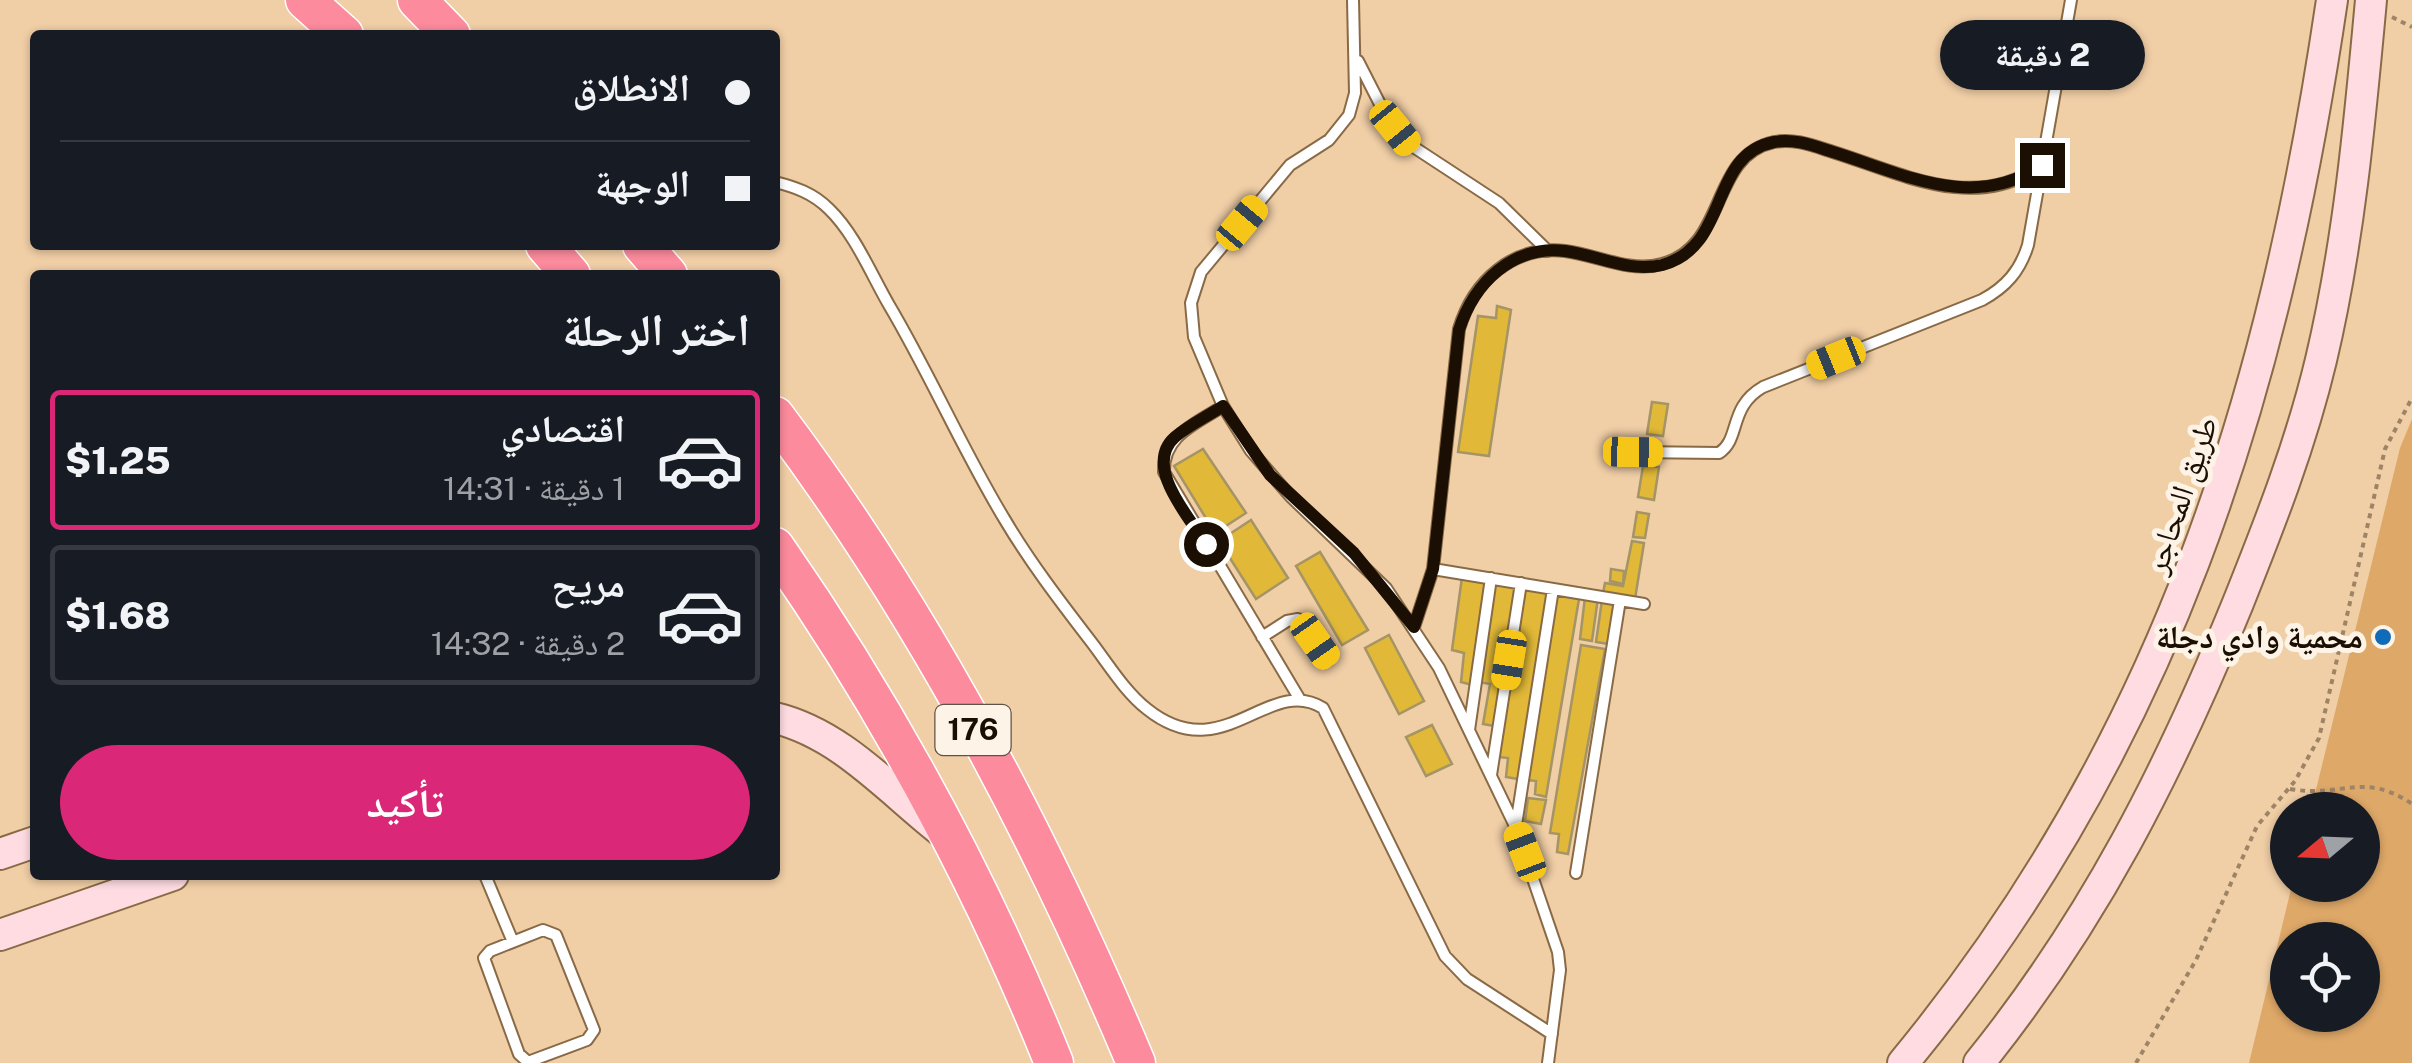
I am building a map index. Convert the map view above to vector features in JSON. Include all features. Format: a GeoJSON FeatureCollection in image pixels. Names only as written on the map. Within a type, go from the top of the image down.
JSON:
{"type":"FeatureCollection","features":[{"type":"Feature","properties":{"kind":"highway"},"geometry":{"type":"LineString","coordinates":[[304,0],[338,30]]}},
{"type":"Feature","properties":{"kind":"highway"},"geometry":{"type":"LineString","coordinates":[[418,0],[447,30]]}},
{"type":"Feature","properties":{"kind":"highway"},"geometry":{"type":"LineString","coordinates":[[548,250],[566,270]]}},
{"type":"Feature","properties":{"kind":"highway","name":"176"},"geometry":{"type":"LineString","coordinates":[[780,423],[906,612],[1006,788],[1100,979],[1136,1063]]}},
{"type":"Feature","properties":{"kind":"highway","name":"176"},"geometry":{"type":"LineString","coordinates":[[780,554],[826,621],[954,842],[1054,1063]]}},
{"type":"Feature","properties":{"kind":"street","name":"طريق المحاجر"},"geometry":{"type":"LineString","coordinates":[[1903,1063],[1965,983],[2046,863],[2117,737],[2179,606],[2252,400],[2302,182],[2332,0]]}},
{"type":"Feature","properties":{"kind":"street"},"geometry":{"type":"LineString","coordinates":[[1979,1063],[2087,914],[2155,795],[2185,733],[2290,474],[2321,359],[2344,242],[2370,0]]}},
{"type":"Feature","properties":{"kind":"street"},"geometry":{"type":"LineString","coordinates":[[780,719],[809,728],[832,742],[954,842]]}},
{"type":"Feature","properties":{"kind":"street"},"geometry":{"type":"LineString","coordinates":[[0,854],[30,844]]}},
{"type":"Feature","properties":{"kind":"street"},"geometry":{"type":"LineString","coordinates":[[0,935],[159,880]]}},
{"type":"Feature","properties":{"kind":"lane"},"geometry":{"type":"LineString","coordinates":[[1353,0],[1355,93],[1344,124],[1329,140],[1290,165],[1201,272],[1194,287],[1194,337],[1223,406],[1270,475],[1354,553],[1414,627],[1469,730],[1515,826],[1558,952],[1548,1063]]}},
{"type":"Feature","properties":{"kind":"lane"},"geometry":{"type":"LineString","coordinates":[[1633,452],[1724,450],[1740,408],[1754,392],[1993,294],[2012,278],[2024,257],[2071,0]]}},
{"type":"Feature","properties":{"kind":"lane"},"geometry":{"type":"LineString","coordinates":[[1354,52],[1372,92],[1409,144],[1498,204],[1548,251]]}},
{"type":"Feature","properties":{"kind":"lane"},"geometry":{"type":"LineString","coordinates":[[1414,627],[1433,569],[1464,312],[1497,270],[1548,251],[1629,266],[1675,260],[1710,228],[1734,169],[1757,148],[1772,142],[1804,143],[1964,190],[2006,185],[2042,165]]}},
{"type":"Feature","properties":{"kind":"lane"},"geometry":{"type":"LineString","coordinates":[[780,184],[813,196],[839,220],[926,367],[1012,533],[1052,592],[1144,707],[1174,725],[1209,730],[1226,728],[1286,700],[1300,698],[1332,718],[1445,956],[1479,988],[1552,1034]]}},
{"type":"Feature","properties":{"kind":"lane"},"geometry":{"type":"LineString","coordinates":[[1223,406],[1174,438],[1167,448],[1164,472],[1300,698]]}},
{"type":"Feature","properties":{"kind":"lane"},"geometry":{"type":"LineString","coordinates":[[1433,569],[1644,604]]}},
{"type":"Feature","properties":{"kind":"lane"},"geometry":{"type":"LineString","coordinates":[[1469,730],[1491,578]]}},
{"type":"Feature","properties":{"kind":"lane"},"geometry":{"type":"LineString","coordinates":[[1491,776],[1521,583]]}},
{"type":"Feature","properties":{"kind":"lane"},"geometry":{"type":"LineString","coordinates":[[1515,826],[1553,588]]}},
{"type":"Feature","properties":{"kind":"lane"},"geometry":{"type":"LineString","coordinates":[[1576,873],[1620,600]]}},
{"type":"Feature","properties":{"kind":"lane"},"geometry":{"type":"LineString","coordinates":[[1262,637],[1298,619],[1328,660]]}},
{"type":"Feature","properties":{"kind":"lane"},"geometry":{"type":"LineString","coordinates":[[488,880],[513,942]]}},
{"type":"Feature","properties":{"kind":"lane"},"geometry":{"type":"LineString","coordinates":[[543,930],[554,932],[593,1026],[590,1038],[532,1061],[521,1058],[483,963],[490,951],[513,942],[543,930]]}},
{"type":"Feature","properties":{"kind":"path"},"geometry":{"type":"LineString","coordinates":[[2136,1063],[2196,960],[2257,826],[2290,788],[2318,738],[2385,449],[2412,398]]}},
{"type":"Feature","properties":{"kind":"path"},"geometry":{"type":"LineString","coordinates":[[2290,788],[2321,792],[2373,784],[2412,804]]}},
{"type":"Feature","properties":{"kind":"shaded area","name":"محمية وادي دجلة"},"geometry":{"type":"Polygon","coordinates":[[[2412,419],[2412,1063],[2249,1063],[2270,976],[2270,1032],[2380,1032],[2380,922],[2283,922],[2288,902],[2380,902],[2380,792],[2315,792],[2400,448],[2412,419]]]}},
{"type":"Feature","properties":{"kind":"building"},"geometry":{"type":"Polygon","coordinates":[[[1497,306],[1511,310],[1489,456],[1458,452],[1478,316],[1496,318],[1497,306]]]}},
{"type":"Feature","properties":{"kind":"building"},"geometry":{"type":"Polygon","coordinates":[[[1652,402],[1668,404],[1663,436],[1647,434],[1652,402]]]}},
{"type":"Feature","properties":{"kind":"building"},"geometry":{"type":"Polygon","coordinates":[[[1203,449],[1246,513],[1215,533],[1174,466],[1203,449]]]}},
{"type":"Feature","properties":{"kind":"building"},"geometry":{"type":"Polygon","coordinates":[[[1643,466],[1659,467],[1654,500],[1638,497],[1643,466]]]}},
{"type":"Feature","properties":{"kind":"building"},"geometry":{"type":"Polygon","coordinates":[[[1637,512],[1649,514],[1645,538],[1633,537],[1637,512]]]}},
{"type":"Feature","properties":{"kind":"building"},"geometry":{"type":"Polygon","coordinates":[[[1251,520],[1288,578],[1256,599],[1219,541],[1251,520]]]}},
{"type":"Feature","properties":{"kind":"building"},"geometry":{"type":"Polygon","coordinates":[[[1632,541],[1644,543],[1635,599],[1603,593],[1605,583],[1623,586],[1632,541]]]}},
{"type":"Feature","properties":{"kind":"building"},"geometry":{"type":"Polygon","coordinates":[[[1320,552],[1368,630],[1342,645],[1296,566],[1320,552]]]}},
{"type":"Feature","properties":{"kind":"building"},"geometry":{"type":"Polygon","coordinates":[[[1611,569],[1624,571],[1623,584],[1610,581],[1611,569]]]}},
{"type":"Feature","properties":{"kind":"building"},"geometry":{"type":"Polygon","coordinates":[[[1462,577],[1485,581],[1472,685],[1461,682],[1464,653],[1452,650],[1462,577]]]}},
{"type":"Feature","properties":{"kind":"building"},"geometry":{"type":"Polygon","coordinates":[[[1494,583],[1517,586],[1494,726],[1483,724],[1490,684],[1479,682],[1494,583]]]}},
{"type":"Feature","properties":{"kind":"building"},"geometry":{"type":"Polygon","coordinates":[[[1525,589],[1548,592],[1518,779],[1506,777],[1508,758],[1498,757],[1525,589]]]}},
{"type":"Feature","properties":{"kind":"building"},"geometry":{"type":"Polygon","coordinates":[[[1556,595],[1579,599],[1546,797],[1535,794],[1536,781],[1527,780],[1556,595]]]}},
{"type":"Feature","properties":{"kind":"building"},"geometry":{"type":"Polygon","coordinates":[[[1585,597],[1598,598],[1592,641],[1580,639],[1585,597]]]}},
{"type":"Feature","properties":{"kind":"building"},"geometry":{"type":"Polygon","coordinates":[[[1602,600],[1615,602],[1609,644],[1596,642],[1602,600]]]}},
{"type":"Feature","properties":{"kind":"building"},"geometry":{"type":"Polygon","coordinates":[[[1389,635],[1424,701],[1399,714],[1365,648],[1389,635]]]}},
{"type":"Feature","properties":{"kind":"building"},"geometry":{"type":"Polygon","coordinates":[[[1581,645],[1605,649],[1568,854],[1557,852],[1559,834],[1550,833],[1581,645]]]}},
{"type":"Feature","properties":{"kind":"building"},"geometry":{"type":"Polygon","coordinates":[[[1432,725],[1452,764],[1426,776],[1406,737],[1432,725]]]}},
{"type":"Feature","properties":{"kind":"building"},"geometry":{"type":"Polygon","coordinates":[[[1528,798],[1546,800],[1541,824],[1525,821],[1528,798]]]}},
{"type":"Feature","properties":{"kind":"place","name":"محمية وادي دجلة"},"geometry":{"type":"Point","coordinates":[2383,637]}},
{"type":"Feature","properties":{"kind":"route"},"geometry":{"type":"LineString","coordinates":[[1206,544],[1168,483],[1164,460],[1174,438],[1223,406],[1270,475],[1354,553],[1414,627],[1433,569],[1459,330],[1472,296],[1497,270],[1513,260],[1548,251],[1566,251],[1629,266],[1645,267],[1675,260],[1710,228],[1734,169],[1744,157],[1772,142],[1804,143],[1951,189],[1979,190],[2006,185],[2042,165]]}}]}
